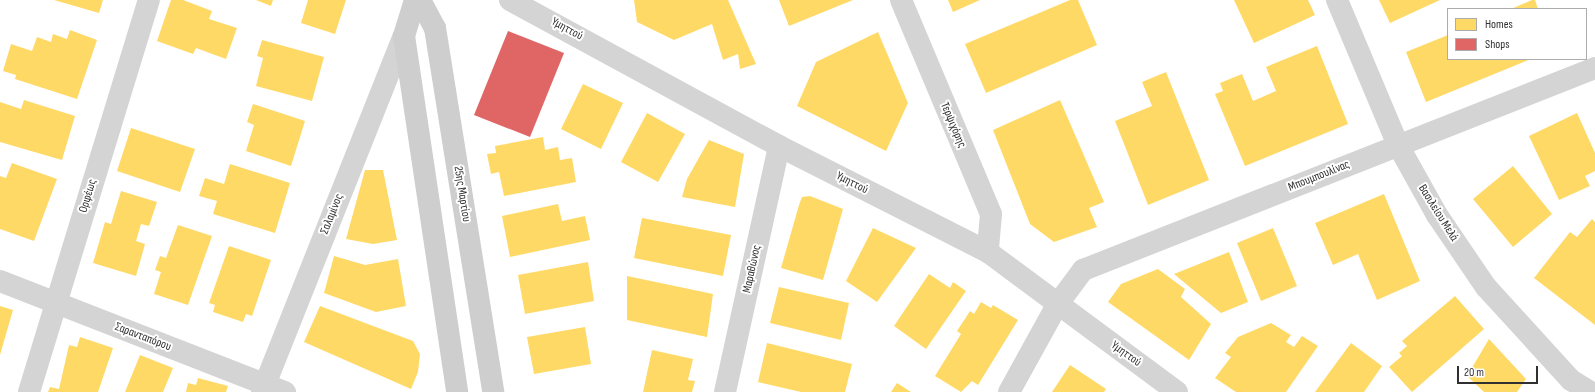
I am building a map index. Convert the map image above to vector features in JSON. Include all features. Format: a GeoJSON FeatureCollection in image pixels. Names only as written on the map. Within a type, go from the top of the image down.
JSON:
{"type":"FeatureCollection","features":[{"type":"Feature","properties":{"kind":"street","name":"Ορφέως"},"geometry":{"type":"LineString","coordinates":[[29,392],[54,302],[149,0]]}},
{"type":"Feature","properties":{"kind":"street"},"geometry":{"type":"LineString","coordinates":[[414,0],[404,36],[457,392]]}},
{"type":"Feature","properties":{"kind":"street","name":"25ης Μαρτίου"},"geometry":{"type":"LineString","coordinates":[[420,0],[435,28],[493,392]]}},
{"type":"Feature","properties":{"kind":"street","name":"Τερψιχόρης"},"geometry":{"type":"LineString","coordinates":[[901,0],[991,214],[988,252]]}},
{"type":"Feature","properties":{"kind":"street","name":"Βασιλείου Μελά"},"geometry":{"type":"LineString","coordinates":[[1337,0],[1398,145],[1437,215],[1486,287],[1567,386],[1590,392]]}},
{"type":"Feature","properties":{"kind":"street","name":"Υμηττού"},"geometry":{"type":"LineString","coordinates":[[528,3],[779,146],[988,252],[1057,305],[1177,392]]}},
{"type":"Feature","properties":{"kind":"street","name":"Σαλαμίνος"},"geometry":{"type":"LineString","coordinates":[[263,388],[404,36]]}},
{"type":"Feature","properties":{"kind":"street","name":"Μπουμπουλίνας"},"geometry":{"type":"LineString","coordinates":[[1009,392],[1057,305],[1083,270],[1595,68]]}},
{"type":"Feature","properties":{"kind":"street","name":"Μαραθώνος"},"geometry":{"type":"LineString","coordinates":[[725,392],[779,146]]}},
{"type":"Feature","properties":{"kind":"street","name":"Σαρανταπόρου"},"geometry":{"type":"LineString","coordinates":[[0,281],[263,388],[285,392]]}},
{"type":"Feature","properties":{"kind":"building: Homes"},"geometry":{"type":"Polygon","coordinates":[[[54,0],[103,0],[99,13],[54,0]]]}},
{"type":"Feature","properties":{"kind":"building: Homes"},"geometry":{"type":"Polygon","coordinates":[[[171,0],[183,0],[212,11],[209,19],[237,28],[226,59],[196,48],[193,54],[157,41],[171,0]]]}},
{"type":"Feature","properties":{"kind":"building: Homes"},"geometry":{"type":"Polygon","coordinates":[[[256,0],[273,0],[271,6],[256,0]]]}},
{"type":"Feature","properties":{"kind":"building: Homes"},"geometry":{"type":"Polygon","coordinates":[[[308,0],[346,0],[335,34],[301,23],[308,0]]]}},
{"type":"Feature","properties":{"kind":"building: Homes"},"geometry":{"type":"Polygon","coordinates":[[[634,0],[728,0],[756,64],[740,69],[738,54],[723,60],[712,24],[674,40],[637,22],[634,0]]]}},
{"type":"Feature","properties":{"kind":"building: Homes"},"geometry":{"type":"Polygon","coordinates":[[[779,0],[853,0],[789,26],[779,0]]]}},
{"type":"Feature","properties":{"kind":"building: Homes"},"geometry":{"type":"Polygon","coordinates":[[[948,0],[980,0],[953,12],[948,0]]]}},
{"type":"Feature","properties":{"kind":"building: Homes"},"geometry":{"type":"Polygon","coordinates":[[[1070,0],[1078,0],[1097,45],[986,93],[965,44],[1070,0]]]}},
{"type":"Feature","properties":{"kind":"building: Homes"},"geometry":{"type":"Polygon","coordinates":[[[1234,0],[1308,0],[1315,15],[1254,43],[1234,0]]]}},
{"type":"Feature","properties":{"kind":"building: Homes"},"geometry":{"type":"Polygon","coordinates":[[[1379,0],[1440,0],[1390,23],[1379,0]]]}},
{"type":"Feature","properties":{"kind":"building: Homes"},"geometry":{"type":"Polygon","coordinates":[[[1535,0],[1538,8],[1513,8],[1535,0]]]}},
{"type":"Feature","properties":{"kind":"building: Homes"},"geometry":{"type":"Polygon","coordinates":[[[70,30],[97,40],[77,99],[15,79],[16,75],[3,71],[11,44],[32,51],[37,37],[51,42],[53,34],[67,39],[70,30]]]}},
{"type":"Feature","properties":{"kind":"building: Homes"},"geometry":{"type":"Polygon","coordinates":[[[878,32],[908,103],[886,151],[797,106],[816,62],[878,32]]]}},
{"type":"Feature","properties":{"kind":"building: Homes"},"geometry":{"type":"Polygon","coordinates":[[[1447,35],[1447,60],[1529,60],[1426,102],[1406,52],[1447,35]]]}},
{"type":"Feature","properties":{"kind":"building: Homes"},"geometry":{"type":"Polygon","coordinates":[[[262,40],[324,57],[312,101],[256,86],[263,58],[257,56],[262,40]]]}},
{"type":"Feature","properties":{"kind":"building: Homes"},"geometry":{"type":"Polygon","coordinates":[[[1317,46],[1348,124],[1245,166],[1215,94],[1223,91],[1220,83],[1242,74],[1253,101],[1276,91],[1266,67],[1317,46]]]}},
{"type":"Feature","properties":{"kind":"building: Homes"},"geometry":{"type":"Polygon","coordinates":[[[1166,72],[1209,180],[1148,205],[1115,121],[1152,106],[1142,82],[1166,72]]]}},
{"type":"Feature","properties":{"kind":"building: Homes"},"geometry":{"type":"Polygon","coordinates":[[[583,84],[623,103],[601,149],[561,129],[583,84]]]}},
{"type":"Feature","properties":{"kind":"building: Homes"},"geometry":{"type":"Polygon","coordinates":[[[24,100],[75,116],[62,160],[0,142],[0,102],[21,109],[24,100]]]}},
{"type":"Feature","properties":{"kind":"building: Homes"},"geometry":{"type":"Polygon","coordinates":[[[1060,100],[1104,202],[1089,208],[1097,227],[1054,242],[1030,224],[993,130],[1060,100]]]}},
{"type":"Feature","properties":{"kind":"building: Homes"},"geometry":{"type":"Polygon","coordinates":[[[253,104],[305,121],[291,166],[246,151],[254,125],[247,122],[253,104]]]}},
{"type":"Feature","properties":{"kind":"building: Homes"},"geometry":{"type":"Polygon","coordinates":[[[647,113],[685,134],[658,182],[621,162],[647,113]]]}},
{"type":"Feature","properties":{"kind":"building: Homes"},"geometry":{"type":"Polygon","coordinates":[[[1577,113],[1595,153],[1595,171],[1585,176],[1590,186],[1559,200],[1529,136],[1577,113]]]}},
{"type":"Feature","properties":{"kind":"building: Homes"},"geometry":{"type":"Polygon","coordinates":[[[131,128],[195,149],[180,192],[117,171],[131,128]]]}},
{"type":"Feature","properties":{"kind":"building: Homes"},"geometry":{"type":"Polygon","coordinates":[[[543,137],[545,150],[558,147],[560,160],[572,158],[576,182],[504,196],[499,172],[491,174],[487,154],[496,153],[495,146],[543,137]]]}},
{"type":"Feature","properties":{"kind":"building: Homes"},"geometry":{"type":"Polygon","coordinates":[[[709,140],[744,154],[735,207],[682,197],[687,179],[709,140]]]}},
{"type":"Feature","properties":{"kind":"building: Homes"},"geometry":{"type":"Polygon","coordinates":[[[12,163],[57,179],[34,241],[0,229],[0,176],[6,178],[12,163]]]}},
{"type":"Feature","properties":{"kind":"building: Homes"},"geometry":{"type":"Polygon","coordinates":[[[230,164],[290,183],[275,233],[213,214],[217,201],[199,196],[205,178],[224,184],[230,164]]]}},
{"type":"Feature","properties":{"kind":"building: Homes"},"geometry":{"type":"Polygon","coordinates":[[[1513,166],[1552,214],[1513,247],[1473,199],[1513,166]]]}},
{"type":"Feature","properties":{"kind":"building: Homes"},"geometry":{"type":"Polygon","coordinates":[[[365,170],[383,170],[397,240],[373,244],[346,239],[365,170]]]}},
{"type":"Feature","properties":{"kind":"building: Homes"},"geometry":{"type":"Polygon","coordinates":[[[121,191],[157,202],[149,226],[141,224],[136,241],[145,244],[136,276],[93,263],[105,222],[111,224],[121,191]]]}},
{"type":"Feature","properties":{"kind":"building: Homes"},"geometry":{"type":"Polygon","coordinates":[[[1384,194],[1420,281],[1377,300],[1358,254],[1333,265],[1315,223],[1384,194]]]}},
{"type":"Feature","properties":{"kind":"building: Homes"},"geometry":{"type":"Polygon","coordinates":[[[810,196],[843,209],[823,280],[781,268],[802,197],[810,196]]]}},
{"type":"Feature","properties":{"kind":"building: Homes"},"geometry":{"type":"Polygon","coordinates":[[[558,204],[562,221],[585,216],[590,240],[510,257],[502,216],[558,204]]]}},
{"type":"Feature","properties":{"kind":"building: Homes"},"geometry":{"type":"Polygon","coordinates":[[[642,218],[731,235],[723,276],[634,258],[642,218]]]}},
{"type":"Feature","properties":{"kind":"building: Homes"},"geometry":{"type":"Polygon","coordinates":[[[1592,219],[1595,222],[1595,325],[1534,278],[1570,232],[1577,237],[1592,219]]]}},
{"type":"Feature","properties":{"kind":"building: Homes"},"geometry":{"type":"Polygon","coordinates":[[[178,225],[212,236],[188,305],[154,294],[161,272],[155,270],[160,256],[166,258],[178,225]]]}},
{"type":"Feature","properties":{"kind":"building: Homes"},"geometry":{"type":"Polygon","coordinates":[[[873,228],[916,248],[877,302],[846,281],[873,228]]]}},
{"type":"Feature","properties":{"kind":"building: Homes"},"geometry":{"type":"Polygon","coordinates":[[[1273,228],[1297,286],[1261,301],[1237,243],[1273,228]]]}},
{"type":"Feature","properties":{"kind":"building: Homes"},"geometry":{"type":"Polygon","coordinates":[[[229,246],[271,260],[252,316],[246,314],[243,322],[213,312],[215,305],[209,303],[229,246]]]}},
{"type":"Feature","properties":{"kind":"building: Homes"},"geometry":{"type":"Polygon","coordinates":[[[1229,252],[1248,302],[1221,313],[1174,274],[1229,252]]]}},
{"type":"Feature","properties":{"kind":"building: Homes"},"geometry":{"type":"Polygon","coordinates":[[[334,256],[365,265],[398,259],[406,306],[376,312],[324,293],[334,256]]]}},
{"type":"Feature","properties":{"kind":"building: Homes"},"geometry":{"type":"Polygon","coordinates":[[[588,262],[594,301],[525,314],[518,275],[588,262]]]}},
{"type":"Feature","properties":{"kind":"building: Homes"},"geometry":{"type":"Polygon","coordinates":[[[1158,269],[1185,289],[1181,297],[1211,324],[1189,360],[1108,302],[1121,284],[1158,269]]]}},
{"type":"Feature","properties":{"kind":"building: Homes"},"geometry":{"type":"Polygon","coordinates":[[[929,274],[950,288],[953,282],[966,291],[926,349],[894,326],[929,274]]]}},
{"type":"Feature","properties":{"kind":"building: Homes"},"geometry":{"type":"Polygon","coordinates":[[[627,276],[713,294],[707,337],[627,320],[627,276]]]}},
{"type":"Feature","properties":{"kind":"building: Homes"},"geometry":{"type":"Polygon","coordinates":[[[779,287],[849,303],[841,340],[770,323],[779,287]]]}},
{"type":"Feature","properties":{"kind":"building: Homes"},"geometry":{"type":"Polygon","coordinates":[[[1455,296],[1484,329],[1412,392],[1389,367],[1402,356],[1399,353],[1407,346],[1402,341],[1455,296]]]}},
{"type":"Feature","properties":{"kind":"building: Homes"},"geometry":{"type":"Polygon","coordinates":[[[981,302],[991,308],[993,305],[1018,320],[978,385],[972,381],[961,392],[935,376],[961,334],[957,331],[970,311],[974,314],[981,302]]]}},
{"type":"Feature","properties":{"kind":"building: Homes"},"geometry":{"type":"Polygon","coordinates":[[[0,306],[13,310],[0,355],[0,306]]]}},
{"type":"Feature","properties":{"kind":"building: Homes"},"geometry":{"type":"Polygon","coordinates":[[[320,306],[413,341],[420,354],[418,372],[411,389],[304,342],[320,306]]]}},
{"type":"Feature","properties":{"kind":"building: Homes"},"geometry":{"type":"Polygon","coordinates":[[[1271,323],[1291,335],[1286,342],[1294,347],[1302,336],[1318,346],[1286,392],[1236,392],[1215,378],[1231,357],[1225,353],[1238,337],[1271,323]]]}},
{"type":"Feature","properties":{"kind":"building: Homes"},"geometry":{"type":"Polygon","coordinates":[[[585,327],[591,364],[534,374],[527,337],[585,327]]]}},
{"type":"Feature","properties":{"kind":"building: Homes"},"geometry":{"type":"Polygon","coordinates":[[[80,337],[113,348],[98,392],[48,392],[50,387],[59,389],[69,345],[77,347],[80,337]]]}},
{"type":"Feature","properties":{"kind":"building: Homes"},"geometry":{"type":"Polygon","coordinates":[[[1489,339],[1526,379],[1517,392],[1484,392],[1467,376],[1489,339]]]}},
{"type":"Feature","properties":{"kind":"building: Homes"},"geometry":{"type":"Polygon","coordinates":[[[767,343],[852,364],[845,392],[801,392],[758,382],[767,343]]]}},
{"type":"Feature","properties":{"kind":"building: Homes"},"geometry":{"type":"Polygon","coordinates":[[[1351,343],[1382,366],[1364,392],[1315,392],[1351,343]]]}},
{"type":"Feature","properties":{"kind":"building: Homes"},"geometry":{"type":"Polygon","coordinates":[[[652,350],[693,359],[688,380],[695,381],[692,392],[643,392],[652,350]]]}},
{"type":"Feature","properties":{"kind":"building: Homes"},"geometry":{"type":"Polygon","coordinates":[[[140,355],[173,368],[163,392],[125,392],[140,355]]]}},
{"type":"Feature","properties":{"kind":"building: Homes"},"geometry":{"type":"Polygon","coordinates":[[[1070,365],[1106,389],[1104,392],[1052,392],[1070,365]]]}},
{"type":"Feature","properties":{"kind":"building: Homes"},"geometry":{"type":"Polygon","coordinates":[[[198,378],[228,386],[226,392],[186,392],[188,383],[196,385],[198,378]]]}},
{"type":"Feature","properties":{"kind":"building: Homes"},"geometry":{"type":"Polygon","coordinates":[[[897,383],[911,392],[891,392],[897,383]]]}},
{"type":"Feature","properties":{"kind":"building: Shops"},"geometry":{"type":"Polygon","coordinates":[[[508,31],[564,53],[530,137],[474,115],[508,31]]]}}]}
